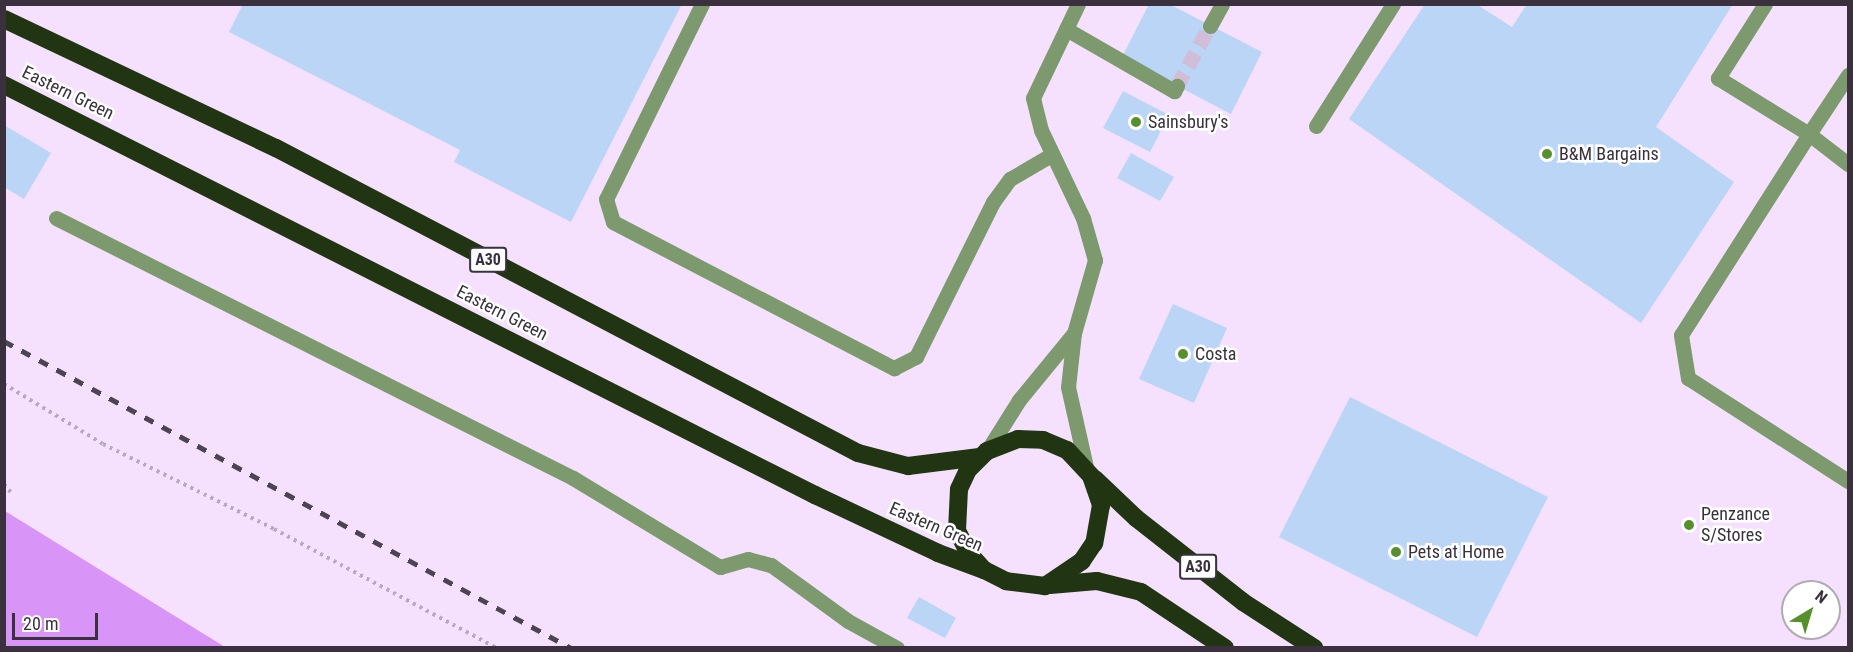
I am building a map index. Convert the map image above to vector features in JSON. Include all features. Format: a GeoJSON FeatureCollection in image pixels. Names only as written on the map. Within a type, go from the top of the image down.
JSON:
{"type":"FeatureCollection","features":[{"type":"Feature","properties":{"kind":"highway","name":"A30"},"geometry":{"type":"LineString","coordinates":[[4,19],[276,148],[858,453],[908,466],[983,454]]}},
{"type":"Feature","properties":{"kind":"highway","name":"Eastern Green"},"geometry":{"type":"LineString","coordinates":[[4,85],[814,495],[938,553],[984,570]]}},
{"type":"Feature","properties":{"kind":"highway"},"geometry":{"type":"LineString","coordinates":[[1045,586],[1082,561],[1094,543],[1101,505],[1088,471],[1067,450],[1043,440],[1018,439],[983,454],[959,489],[955,510],[957,530],[968,552],[984,570],[1006,581],[1045,586],[1097,581],[1141,592],[1225,648]]}},
{"type":"Feature","properties":{"kind":"highway","name":"A30"},"geometry":{"type":"LineString","coordinates":[[1088,471],[1136,518],[1234,595],[1314,648]]}},
{"type":"Feature","properties":{"kind":"lane"},"geometry":{"type":"LineString","coordinates":[[702,4],[606,199],[613,222],[894,368],[916,357],[993,202],[1010,179],[1051,155]]}},
{"type":"Feature","properties":{"kind":"lane"},"geometry":{"type":"LineString","coordinates":[[1078,4],[1033,98],[1051,155],[1083,218],[1095,260],[1074,333],[1068,387],[1088,471]]}},
{"type":"Feature","properties":{"kind":"lane"},"geometry":{"type":"LineString","coordinates":[[1210,26],[1221,4]]}},
{"type":"Feature","properties":{"kind":"lane"},"geometry":{"type":"LineString","coordinates":[[1316,126],[1393,4]]}},
{"type":"Feature","properties":{"kind":"lane"},"geometry":{"type":"LineString","coordinates":[[1765,4],[1718,78],[1809,134],[1848,164]]}},
{"type":"Feature","properties":{"kind":"lane"},"geometry":{"type":"LineString","coordinates":[[1066,29],[1174,91],[1177,86]]}},
{"type":"Feature","properties":{"kind":"lane"},"geometry":{"type":"LineString","coordinates":[[1848,75],[1681,335],[1688,378],[1848,481]]}},
{"type":"Feature","properties":{"kind":"lane"},"geometry":{"type":"LineString","coordinates":[[56,218],[573,478],[720,567],[748,559],[771,565],[848,621],[897,648]]}},
{"type":"Feature","properties":{"kind":"lane"},"geometry":{"type":"LineString","coordinates":[[983,454],[1018,400],[1074,333]]}},
{"type":"Feature","properties":{"kind":"path"},"geometry":{"type":"LineString","coordinates":[[4,384],[104,444],[497,648]]}},
{"type":"Feature","properties":{"kind":"path"},"geometry":{"type":"LineString","coordinates":[[4,484],[12,494]]}},
{"type":"Feature","properties":{"kind":"shaded area"},"geometry":{"type":"Polygon","coordinates":[[[5,511],[225,647],[5,647],[5,511]]]}},
{"type":"Feature","properties":{"kind":"building"},"geometry":{"type":"Polygon","coordinates":[[[243,4],[682,4],[571,222],[454,162],[460,150],[229,32],[243,4]]]}},
{"type":"Feature","properties":{"kind":"building","name":"Sainsbury's"},"geometry":{"type":"Polygon","coordinates":[[[1149,4],[1169,4],[1262,52],[1231,114],[1122,57],[1149,4]]]}},
{"type":"Feature","properties":{"kind":"building","name":"B&M Bargains"},"geometry":{"type":"Polygon","coordinates":[[[1425,4],[1476,4],[1512,27],[1527,4],[1733,4],[1656,127],[1734,182],[1641,323],[1349,119],[1425,4]]]}},
{"type":"Feature","properties":{"kind":"building","name":"Sainsbury's"},"geometry":{"type":"Polygon","coordinates":[[[1123,91],[1169,115],[1150,152],[1103,128],[1123,91]]]}},
{"type":"Feature","properties":{"kind":"building"},"geometry":{"type":"Polygon","coordinates":[[[4,125],[51,153],[24,199],[4,187],[4,125]]]}},
{"type":"Feature","properties":{"kind":"building"},"geometry":{"type":"Polygon","coordinates":[[[1131,153],[1174,177],[1160,201],[1117,178],[1131,153]]]}},
{"type":"Feature","properties":{"kind":"building","name":"Costa"},"geometry":{"type":"Polygon","coordinates":[[[1173,304],[1227,328],[1194,403],[1139,379],[1173,304]]]}},
{"type":"Feature","properties":{"kind":"building"},"geometry":{"type":"Polygon","coordinates":[[[1350,397],[1548,497],[1477,637],[1279,537],[1350,397]]]}},
{"type":"Feature","properties":{"kind":"building","name":"Penzance S/Stores"},"geometry":{"type":"Polygon","coordinates":[[[1688,517],[1697,522],[1689,534],[1681,528],[1688,517]]]}},
{"type":"Feature","properties":{"kind":"building"},"geometry":{"type":"Polygon","coordinates":[[[919,597],[956,618],[945,638],[907,618],[919,597]]]}},
{"type":"Feature","properties":{"kind":"tunnel"},"geometry":{"type":"LineString","coordinates":[[1177,86],[1210,26]]}},
{"type":"Feature","properties":{"kind":"railway"},"geometry":{"type":"LineString","coordinates":[[4,341],[571,648]]}},
{"type":"Feature","properties":{"kind":"place","name":"Sainsbury's"},"geometry":{"type":"Point","coordinates":[1136,122]}},
{"type":"Feature","properties":{"kind":"place","name":"B&M Bargains"},"geometry":{"type":"Point","coordinates":[1547,154]}},
{"type":"Feature","properties":{"kind":"place","name":"Costa"},"geometry":{"type":"Point","coordinates":[1183,354]}},
{"type":"Feature","properties":{"kind":"place","name":"Penzance S/Stores"},"geometry":{"type":"Point","coordinates":[1689,525]}},
{"type":"Feature","properties":{"kind":"place","name":"Pets at Home"},"geometry":{"type":"Point","coordinates":[1396,552]}}]}
